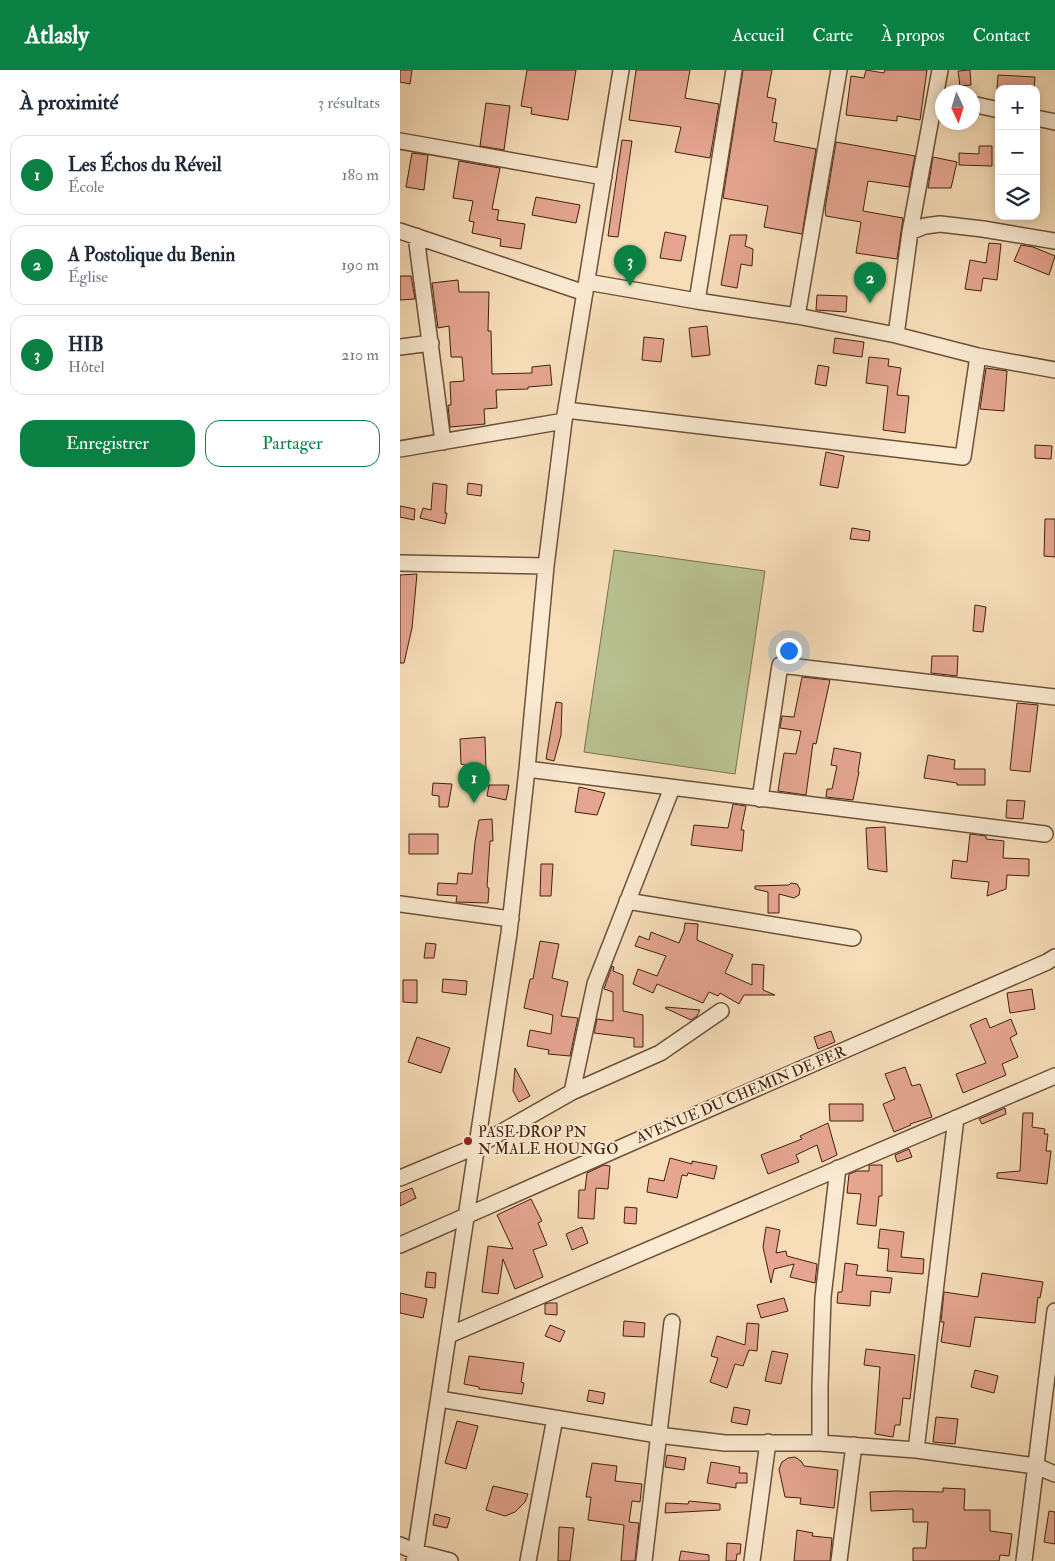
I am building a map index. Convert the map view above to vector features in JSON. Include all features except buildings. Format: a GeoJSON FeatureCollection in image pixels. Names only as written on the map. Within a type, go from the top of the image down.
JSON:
{"type":"FeatureCollection","features":[{"type":"Feature","properties":{"kind":"street"},"geometry":{"type":"LineString","coordinates":[[415,1556],[511,919],[546,566],[565,416],[621,70]]}},
{"type":"Feature","properties":{"kind":"street"},"geometry":{"type":"LineString","coordinates":[[696,301],[734,70]]}},
{"type":"Feature","properties":{"kind":"street"},"geometry":{"type":"LineString","coordinates":[[797,316],[838,70]]}},
{"type":"Feature","properties":{"kind":"street"},"geometry":{"type":"LineString","coordinates":[[939,85],[940,70]]}},
{"type":"Feature","properties":{"kind":"street"},"geometry":{"type":"LineString","coordinates":[[980,106],[995,109]]}},
{"type":"Feature","properties":{"kind":"street"},"geometry":{"type":"LineString","coordinates":[[896,335],[910,232],[935,116]]}},
{"type":"Feature","properties":{"kind":"street"},"geometry":{"type":"LineString","coordinates":[[1040,119],[1055,122]]}},
{"type":"Feature","properties":{"kind":"street"},"geometry":{"type":"LineString","coordinates":[[400,141],[604,177]]}},
{"type":"Feature","properties":{"kind":"street"},"geometry":{"type":"LineString","coordinates":[[910,232],[925,226],[940,224],[1055,241]]}},
{"type":"Feature","properties":{"kind":"street"},"geometry":{"type":"LineString","coordinates":[[400,231],[586,288],[696,301],[797,316],[896,335],[978,356],[1055,370]]}},
{"type":"Feature","properties":{"kind":"street"},"geometry":{"type":"LineString","coordinates":[[416,236],[443,442]]}},
{"type":"Feature","properties":{"kind":"street"},"geometry":{"type":"LineString","coordinates":[[400,348],[431,343]]}},
{"type":"Feature","properties":{"kind":"street"},"geometry":{"type":"LineString","coordinates":[[400,449],[443,442],[565,416],[962,457],[978,356]]}},
{"type":"Feature","properties":{"kind":"street"},"geometry":{"type":"LineString","coordinates":[[400,563],[546,566]]}},
{"type":"Feature","properties":{"kind":"street"},"geometry":{"type":"LineString","coordinates":[[760,799],[780,665],[1055,697]]}},
{"type":"Feature","properties":{"kind":"street"},"geometry":{"type":"LineString","coordinates":[[527,770],[1045,834]]}},
{"type":"Feature","properties":{"kind":"street"},"geometry":{"type":"LineString","coordinates":[[572,1092],[594,984],[672,788]]}},
{"type":"Feature","properties":{"kind":"street"},"geometry":{"type":"LineString","coordinates":[[627,900],[853,938]]}},
{"type":"Feature","properties":{"kind":"street"},"geometry":{"type":"LineString","coordinates":[[400,904],[511,919]]}},
{"type":"Feature","properties":{"kind":"street","name":"AVENUE DU CHEMIN DE FER"},"geometry":{"type":"LineString","coordinates":[[400,1245],[1055,957]]}},
{"type":"Feature","properties":{"kind":"street"},"geometry":{"type":"LineString","coordinates":[[400,1178],[477,1146],[572,1092],[660,1053],[721,1011]]}},
{"type":"Feature","properties":{"kind":"street"},"geometry":{"type":"LineString","coordinates":[[449,1335],[1055,1076]]}},
{"type":"Feature","properties":{"kind":"street"},"geometry":{"type":"LineString","coordinates":[[916,1450],[956,1118]]}},
{"type":"Feature","properties":{"kind":"street"},"geometry":{"type":"LineString","coordinates":[[820,1443],[823,1297],[838,1168]]}},
{"type":"Feature","properties":{"kind":"street"},"geometry":{"type":"LineString","coordinates":[[1024,1561],[1054,1336],[1055,1311]]}},
{"type":"Feature","properties":{"kind":"street"},"geometry":{"type":"LineString","coordinates":[[644,1561],[672,1322]]}},
{"type":"Feature","properties":{"kind":"street"},"geometry":{"type":"LineString","coordinates":[[439,1399],[658,1435],[725,1442],[820,1443],[916,1450],[1036,1466],[1055,1474]]}},
{"type":"Feature","properties":{"kind":"street"},"geometry":{"type":"LineString","coordinates":[[528,1561],[555,1418]]}},
{"type":"Feature","properties":{"kind":"street"},"geometry":{"type":"LineString","coordinates":[[752,1561],[768,1442]]}},
{"type":"Feature","properties":{"kind":"street"},"geometry":{"type":"LineString","coordinates":[[839,1561],[854,1445]]}},
{"type":"Feature","properties":{"kind":"street"},"geometry":{"type":"LineString","coordinates":[[400,1545],[415,1556],[450,1561]]}},
{"type":"Feature","properties":{"kind":"green space"},"geometry":{"type":"Polygon","coordinates":[[[614,550],[765,571],[735,774],[584,752],[614,550]]]}},
{"type":"Feature","properties":{"kind":"place","name":"HIB"},"geometry":{"type":"Point","coordinates":[630,286]}},
{"type":"Feature","properties":{"kind":"place","name":"A Postolique du Benin"},"geometry":{"type":"Point","coordinates":[870,303]}},
{"type":"Feature","properties":{"kind":"place","name":"Les Échos du Réveil"},"geometry":{"type":"Point","coordinates":[474,803]}},
{"type":"Feature","properties":{"kind":"place","name":"PASE DROP PN N MALE HOUNGO"},"geometry":{"type":"Point","coordinates":[468,1141]}}]}
